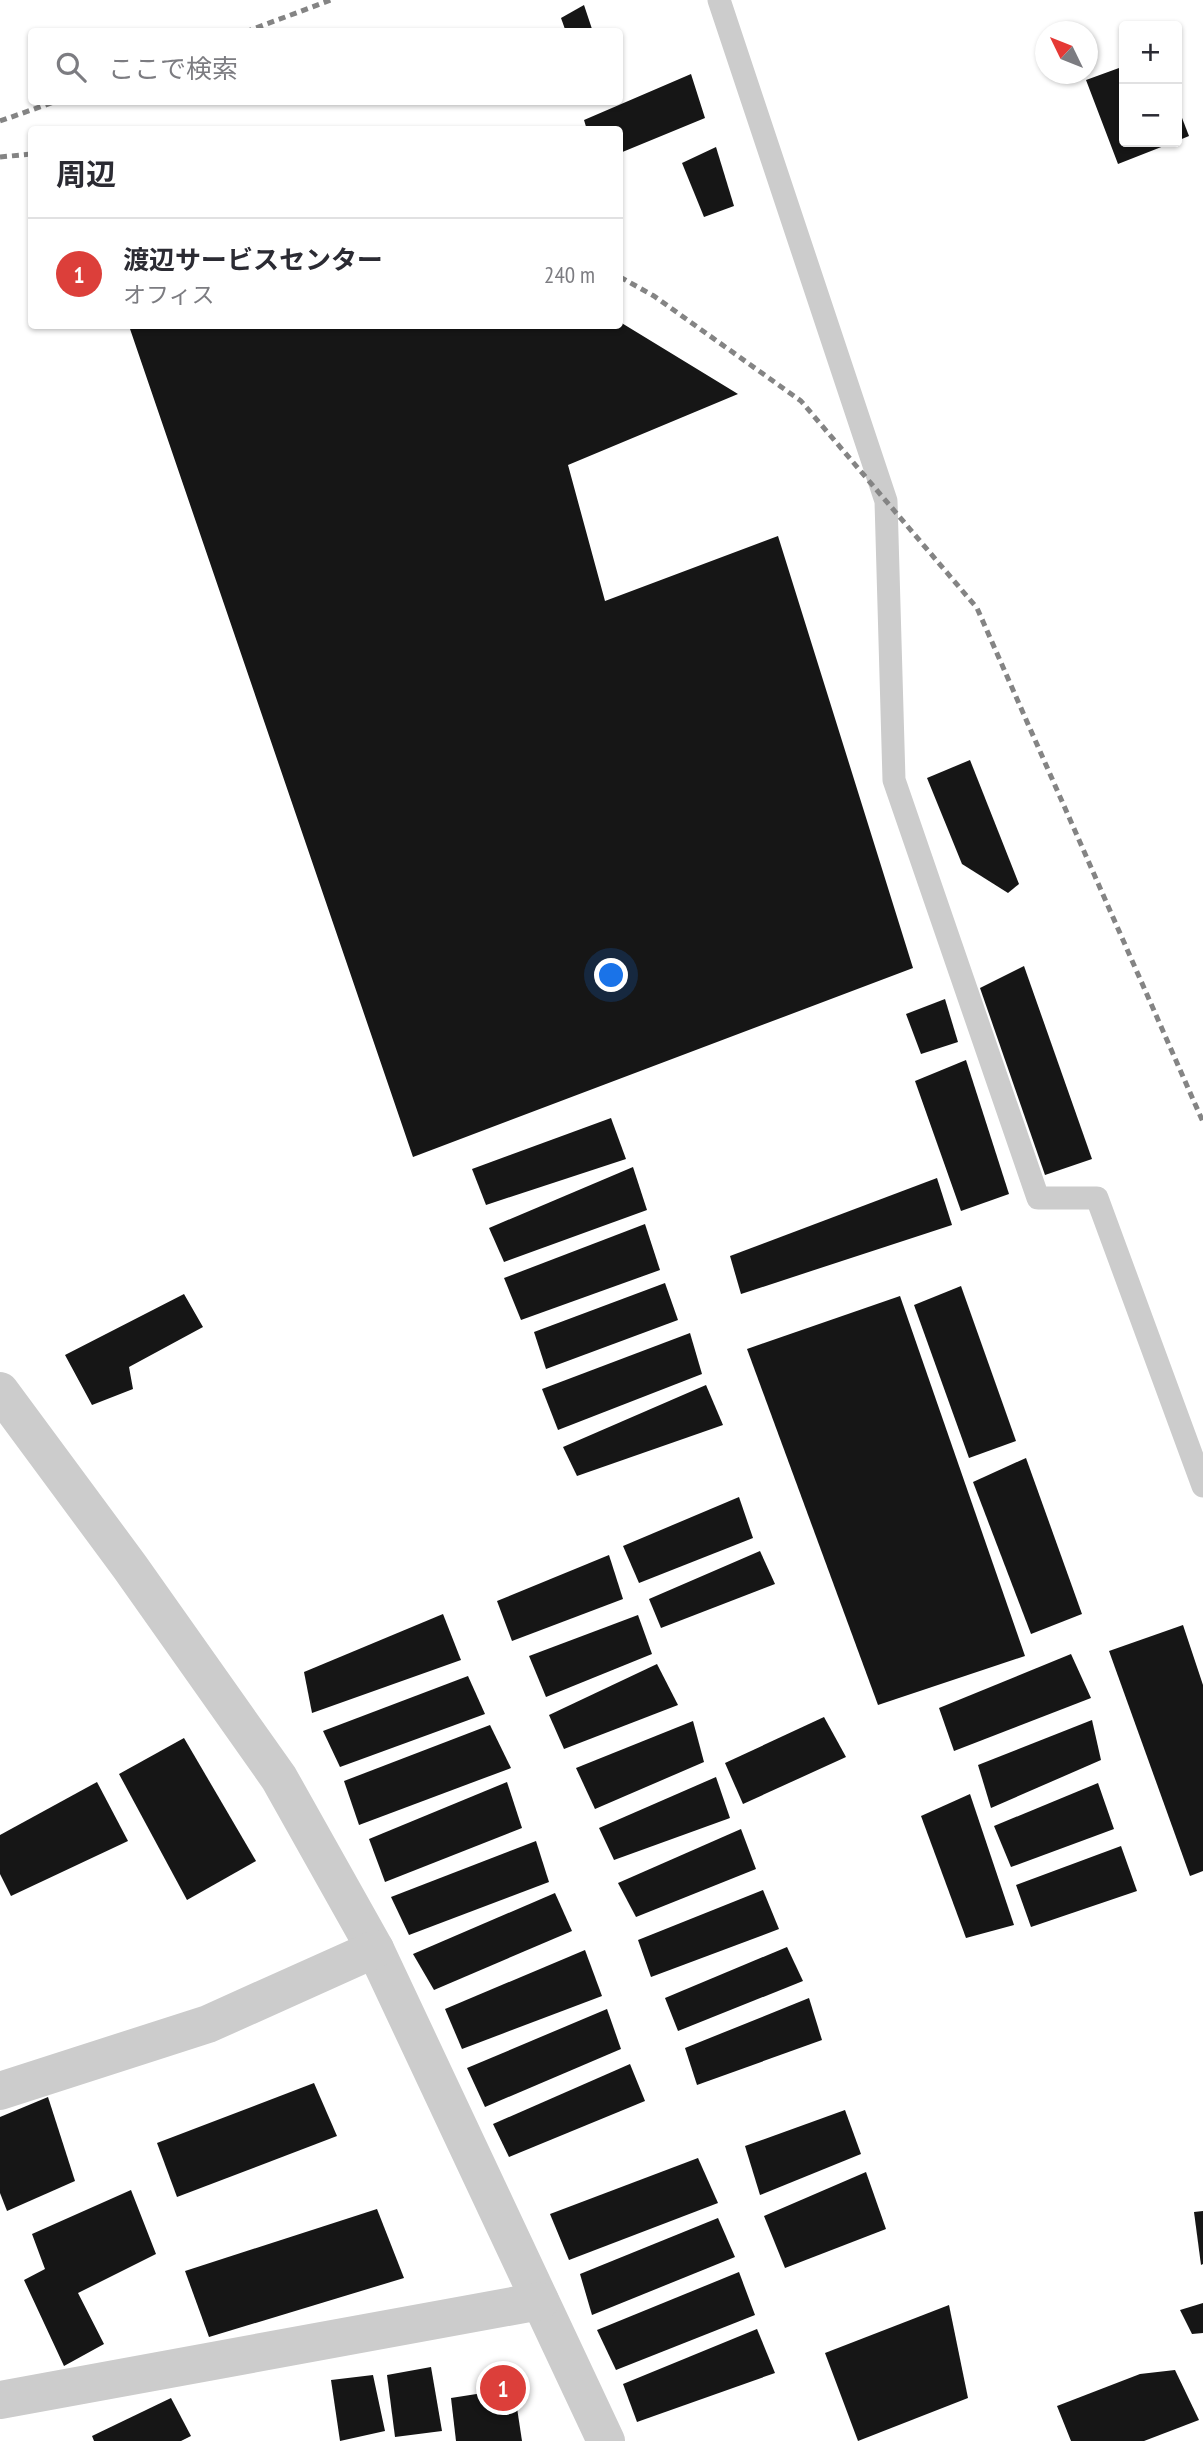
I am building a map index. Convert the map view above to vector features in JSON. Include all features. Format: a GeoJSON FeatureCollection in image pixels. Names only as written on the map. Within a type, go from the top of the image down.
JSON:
{"type":"FeatureCollection","features":[{"type":"Feature","properties":{"kind":"street"},"geometry":{"type":"LineString","coordinates":[[0,1391],[279,1778],[375,1949],[606,2441]]}},
{"type":"Feature","properties":{"kind":"street"},"geometry":{"type":"LineString","coordinates":[[0,2091],[208,2024],[375,1949]]}},
{"type":"Feature","properties":{"kind":"street"},"geometry":{"type":"LineString","coordinates":[[0,2400],[540,2301]]}},
{"type":"Feature","properties":{"kind":"lane"},"geometry":{"type":"LineString","coordinates":[[719,0],[886,501],[894,780],[1038,1198],[1097,1198],[1203,1486]]}},
{"type":"Feature","properties":{"kind":"building"},"geometry":{"type":"Polygon","coordinates":[[[584,5],[592,28],[565,28],[561,18],[584,5]]]}},
{"type":"Feature","properties":{"kind":"building"},"geometry":{"type":"Polygon","coordinates":[[[1119,68],[1119,147],[1161,147],[1118,164],[1088,84],[1098,84],[1098,76],[1119,68]]]}},
{"type":"Feature","properties":{"kind":"building"},"geometry":{"type":"Polygon","coordinates":[[[691,74],[705,118],[623,152],[623,126],[586,126],[584,120],[691,74]]]}},
{"type":"Feature","properties":{"kind":"building"},"geometry":{"type":"Polygon","coordinates":[[[1182,118],[1189,136],[1182,139],[1182,118]]]}},
{"type":"Feature","properties":{"kind":"building"},"geometry":{"type":"Polygon","coordinates":[[[716,147],[734,206],[704,217],[682,163],[716,147]]]}},
{"type":"Feature","properties":{"kind":"building"},"geometry":{"type":"Polygon","coordinates":[[[623,324],[738,394],[568,465],[605,601],[778,536],[913,968],[413,1157],[130,329],[623,329],[623,324]]]}},
{"type":"Feature","properties":{"kind":"building"},"geometry":{"type":"Polygon","coordinates":[[[970,760],[1019,884],[1008,893],[962,864],[927,778],[970,760]]]}},
{"type":"Feature","properties":{"kind":"building"},"geometry":{"type":"Polygon","coordinates":[[[1024,966],[1092,1159],[1045,1175],[980,988],[1024,966]]]}},
{"type":"Feature","properties":{"kind":"building"},"geometry":{"type":"Polygon","coordinates":[[[945,999],[958,1042],[921,1054],[906,1014],[945,999]]]}},
{"type":"Feature","properties":{"kind":"building"},"geometry":{"type":"Polygon","coordinates":[[[966,1060],[1009,1194],[961,1211],[915,1081],[966,1060]]]}},
{"type":"Feature","properties":{"kind":"building"},"geometry":{"type":"Polygon","coordinates":[[[611,1118],[626,1159],[486,1205],[472,1169],[611,1118]]]}},
{"type":"Feature","properties":{"kind":"building"},"geometry":{"type":"Polygon","coordinates":[[[633,1167],[647,1210],[504,1262],[489,1228],[633,1167]]]}},
{"type":"Feature","properties":{"kind":"building"},"geometry":{"type":"Polygon","coordinates":[[[937,1178],[952,1225],[741,1294],[730,1256],[937,1178]]]}},
{"type":"Feature","properties":{"kind":"building"},"geometry":{"type":"Polygon","coordinates":[[[645,1224],[660,1270],[521,1320],[504,1278],[645,1224]]]}},
{"type":"Feature","properties":{"kind":"building"},"geometry":{"type":"Polygon","coordinates":[[[665,1283],[678,1320],[546,1369],[534,1332],[665,1283]]]}},
{"type":"Feature","properties":{"kind":"building"},"geometry":{"type":"Polygon","coordinates":[[[961,1286],[1016,1441],[969,1458],[914,1305],[961,1286]]]}},
{"type":"Feature","properties":{"kind":"building"},"geometry":{"type":"Polygon","coordinates":[[[184,1294],[203,1327],[129,1367],[133,1389],[92,1405],[65,1355],[184,1294]]]}},
{"type":"Feature","properties":{"kind":"building"},"geometry":{"type":"Polygon","coordinates":[[[900,1296],[1025,1656],[878,1705],[747,1349],[900,1296]]]}},
{"type":"Feature","properties":{"kind":"building"},"geometry":{"type":"Polygon","coordinates":[[[690,1333],[702,1374],[558,1430],[542,1389],[690,1333]]]}},
{"type":"Feature","properties":{"kind":"building"},"geometry":{"type":"Polygon","coordinates":[[[706,1385],[723,1425],[577,1476],[563,1447],[706,1385]]]}},
{"type":"Feature","properties":{"kind":"building"},"geometry":{"type":"Polygon","coordinates":[[[1026,1458],[1082,1614],[1031,1634],[973,1482],[1026,1458]]]}},
{"type":"Feature","properties":{"kind":"building"},"geometry":{"type":"Polygon","coordinates":[[[739,1497],[753,1538],[639,1583],[623,1546],[739,1497]]]}},
{"type":"Feature","properties":{"kind":"building"},"geometry":{"type":"Polygon","coordinates":[[[760,1551],[775,1584],[661,1628],[649,1599],[760,1551]]]}},
{"type":"Feature","properties":{"kind":"building"},"geometry":{"type":"Polygon","coordinates":[[[609,1555],[623,1599],[512,1641],[497,1601],[609,1555]]]}},
{"type":"Feature","properties":{"kind":"building"},"geometry":{"type":"Polygon","coordinates":[[[443,1614],[461,1660],[312,1713],[304,1672],[443,1614]]]}},
{"type":"Feature","properties":{"kind":"building"},"geometry":{"type":"Polygon","coordinates":[[[638,1615],[652,1654],[546,1697],[529,1656],[638,1615]]]}},
{"type":"Feature","properties":{"kind":"building"},"geometry":{"type":"Polygon","coordinates":[[[1183,1625],[1203,1685],[1203,1871],[1190,1876],[1109,1651],[1183,1625]]]}},
{"type":"Feature","properties":{"kind":"building"},"geometry":{"type":"Polygon","coordinates":[[[1071,1654],[1091,1698],[954,1751],[939,1708],[1071,1654]]]}},
{"type":"Feature","properties":{"kind":"building"},"geometry":{"type":"Polygon","coordinates":[[[657,1664],[678,1705],[564,1749],[549,1715],[657,1664]]]}},
{"type":"Feature","properties":{"kind":"building"},"geometry":{"type":"Polygon","coordinates":[[[468,1676],[485,1714],[340,1767],[323,1731],[468,1676]]]}},
{"type":"Feature","properties":{"kind":"building"},"geometry":{"type":"Polygon","coordinates":[[[824,1717],[846,1757],[743,1804],[725,1763],[824,1717]]]}},
{"type":"Feature","properties":{"kind":"building"},"geometry":{"type":"Polygon","coordinates":[[[1092,1720],[1101,1760],[991,1808],[978,1765],[1092,1720]]]}},
{"type":"Feature","properties":{"kind":"building"},"geometry":{"type":"Polygon","coordinates":[[[693,1721],[704,1762],[595,1809],[576,1768],[693,1721]]]}},
{"type":"Feature","properties":{"kind":"building"},"geometry":{"type":"Polygon","coordinates":[[[490,1725],[511,1768],[359,1825],[344,1781],[490,1725]]]}},
{"type":"Feature","properties":{"kind":"building"},"geometry":{"type":"Polygon","coordinates":[[[184,1738],[256,1861],[187,1900],[119,1774],[184,1738]]]}},
{"type":"Feature","properties":{"kind":"building"},"geometry":{"type":"Polygon","coordinates":[[[716,1777],[730,1818],[614,1860],[599,1828],[716,1777]]]}},
{"type":"Feature","properties":{"kind":"building"},"geometry":{"type":"Polygon","coordinates":[[[97,1782],[128,1841],[11,1896],[0,1874],[0,1835],[97,1782]]]}},
{"type":"Feature","properties":{"kind":"building"},"geometry":{"type":"Polygon","coordinates":[[[507,1782],[522,1828],[385,1882],[369,1839],[507,1782]]]}},
{"type":"Feature","properties":{"kind":"building"},"geometry":{"type":"Polygon","coordinates":[[[1098,1783],[1114,1829],[1011,1867],[994,1826],[1098,1783]]]}},
{"type":"Feature","properties":{"kind":"building"},"geometry":{"type":"Polygon","coordinates":[[[970,1794],[1014,1925],[966,1938],[921,1816],[970,1794]]]}},
{"type":"Feature","properties":{"kind":"building"},"geometry":{"type":"Polygon","coordinates":[[[741,1829],[756,1869],[636,1917],[618,1883],[741,1829]]]}},
{"type":"Feature","properties":{"kind":"building"},"geometry":{"type":"Polygon","coordinates":[[[536,1841],[549,1882],[409,1935],[391,1897],[536,1841]]]}},
{"type":"Feature","properties":{"kind":"building"},"geometry":{"type":"Polygon","coordinates":[[[1121,1846],[1137,1891],[1031,1927],[1016,1885],[1121,1846]]]}},
{"type":"Feature","properties":{"kind":"building"},"geometry":{"type":"Polygon","coordinates":[[[763,1890],[779,1929],[651,1977],[638,1940],[763,1890]]]}},
{"type":"Feature","properties":{"kind":"building"},"geometry":{"type":"Polygon","coordinates":[[[555,1893],[572,1931],[434,1990],[413,1954],[555,1893]]]}},
{"type":"Feature","properties":{"kind":"building"},"geometry":{"type":"Polygon","coordinates":[[[787,1947],[803,1981],[678,2031],[665,1998],[787,1947]]]}},
{"type":"Feature","properties":{"kind":"building"},"geometry":{"type":"Polygon","coordinates":[[[585,1950],[602,1996],[462,2049],[445,2009],[585,1950]]]}},
{"type":"Feature","properties":{"kind":"building"},"geometry":{"type":"Polygon","coordinates":[[[809,1998],[822,2040],[697,2085],[685,2048],[809,1998]]]}},
{"type":"Feature","properties":{"kind":"building"},"geometry":{"type":"Polygon","coordinates":[[[607,2009],[621,2049],[485,2107],[467,2068],[607,2009]]]}},
{"type":"Feature","properties":{"kind":"building"},"geometry":{"type":"Polygon","coordinates":[[[630,2064],[645,2101],[509,2157],[493,2124],[630,2064]]]}},
{"type":"Feature","properties":{"kind":"building"},"geometry":{"type":"Polygon","coordinates":[[[314,2083],[337,2136],[177,2197],[157,2143],[314,2083]]]}},
{"type":"Feature","properties":{"kind":"building"},"geometry":{"type":"Polygon","coordinates":[[[48,2097],[75,2181],[7,2211],[0,2193],[0,2117],[48,2097]]]}},
{"type":"Feature","properties":{"kind":"building"},"geometry":{"type":"Polygon","coordinates":[[[845,2110],[861,2154],[760,2195],[745,2146],[845,2110]]]}},
{"type":"Feature","properties":{"kind":"building"},"geometry":{"type":"Polygon","coordinates":[[[698,2158],[718,2203],[569,2260],[550,2214],[698,2158]]]}},
{"type":"Feature","properties":{"kind":"building"},"geometry":{"type":"Polygon","coordinates":[[[866,2172],[886,2229],[785,2268],[764,2216],[866,2172]]]}},
{"type":"Feature","properties":{"kind":"building"},"geometry":{"type":"Polygon","coordinates":[[[131,2190],[156,2254],[78,2293],[104,2344],[64,2366],[24,2280],[45,2269],[32,2234],[131,2190]]]}},
{"type":"Feature","properties":{"kind":"building"},"geometry":{"type":"Polygon","coordinates":[[[377,2209],[404,2278],[209,2337],[185,2271],[377,2209]]]}},
{"type":"Feature","properties":{"kind":"building"},"geometry":{"type":"Polygon","coordinates":[[[1203,2211],[1203,2264],[1201,2265],[1194,2212],[1203,2211]]]}},
{"type":"Feature","properties":{"kind":"building"},"geometry":{"type":"Polygon","coordinates":[[[718,2218],[735,2257],[592,2315],[580,2274],[718,2218]]]}},
{"type":"Feature","properties":{"kind":"building"},"geometry":{"type":"Polygon","coordinates":[[[739,2272],[755,2315],[616,2370],[597,2330],[739,2272]]]}},
{"type":"Feature","properties":{"kind":"building"},"geometry":{"type":"Polygon","coordinates":[[[1203,2303],[1203,2333],[1192,2334],[1180,2310],[1203,2303]]]}},
{"type":"Feature","properties":{"kind":"building"},"geometry":{"type":"Polygon","coordinates":[[[949,2305],[968,2398],[858,2441],[825,2353],[949,2305]]]}},
{"type":"Feature","properties":{"kind":"building"},"geometry":{"type":"Polygon","coordinates":[[[757,2329],[775,2373],[637,2422],[623,2384],[757,2329]]]}},
{"type":"Feature","properties":{"kind":"building"},"geometry":{"type":"Polygon","coordinates":[[[431,2367],[442,2431],[395,2437],[387,2375],[431,2367]]]}},
{"type":"Feature","properties":{"kind":"building"},"geometry":{"type":"Polygon","coordinates":[[[1175,2370],[1199,2420],[1144,2441],[1071,2441],[1057,2406],[1140,2374],[1175,2370]]]}},
{"type":"Feature","properties":{"kind":"building"},"geometry":{"type":"Polygon","coordinates":[[[373,2375],[385,2431],[340,2441],[331,2380],[373,2375]]]}},
{"type":"Feature","properties":{"kind":"building"},"geometry":{"type":"Polygon","coordinates":[[[514,2388],[522,2441],[456,2441],[451,2398],[514,2388]]]}},
{"type":"Feature","properties":{"kind":"building"},"geometry":{"type":"Polygon","coordinates":[[[171,2398],[191,2436],[181,2441],[94,2441],[92,2436],[171,2398]]]}},
{"type":"Feature","properties":{"kind":"railway"},"geometry":{"type":"LineString","coordinates":[[256,28],[331,0]]}},
{"type":"Feature","properties":{"kind":"railway"},"geometry":{"type":"LineString","coordinates":[[0,121],[45,105]]}},
{"type":"Feature","properties":{"kind":"railway"},"geometry":{"type":"LineString","coordinates":[[0,157],[28,154]]}},
{"type":"Feature","properties":{"kind":"railway"},"geometry":{"type":"LineString","coordinates":[[623,279],[654,296],[801,401],[977,608],[1203,1122]]}},
{"type":"Feature","properties":{"kind":"place","name":"渡辺サービスセンター"},"geometry":{"type":"Point","coordinates":[503,2388]}}]}
